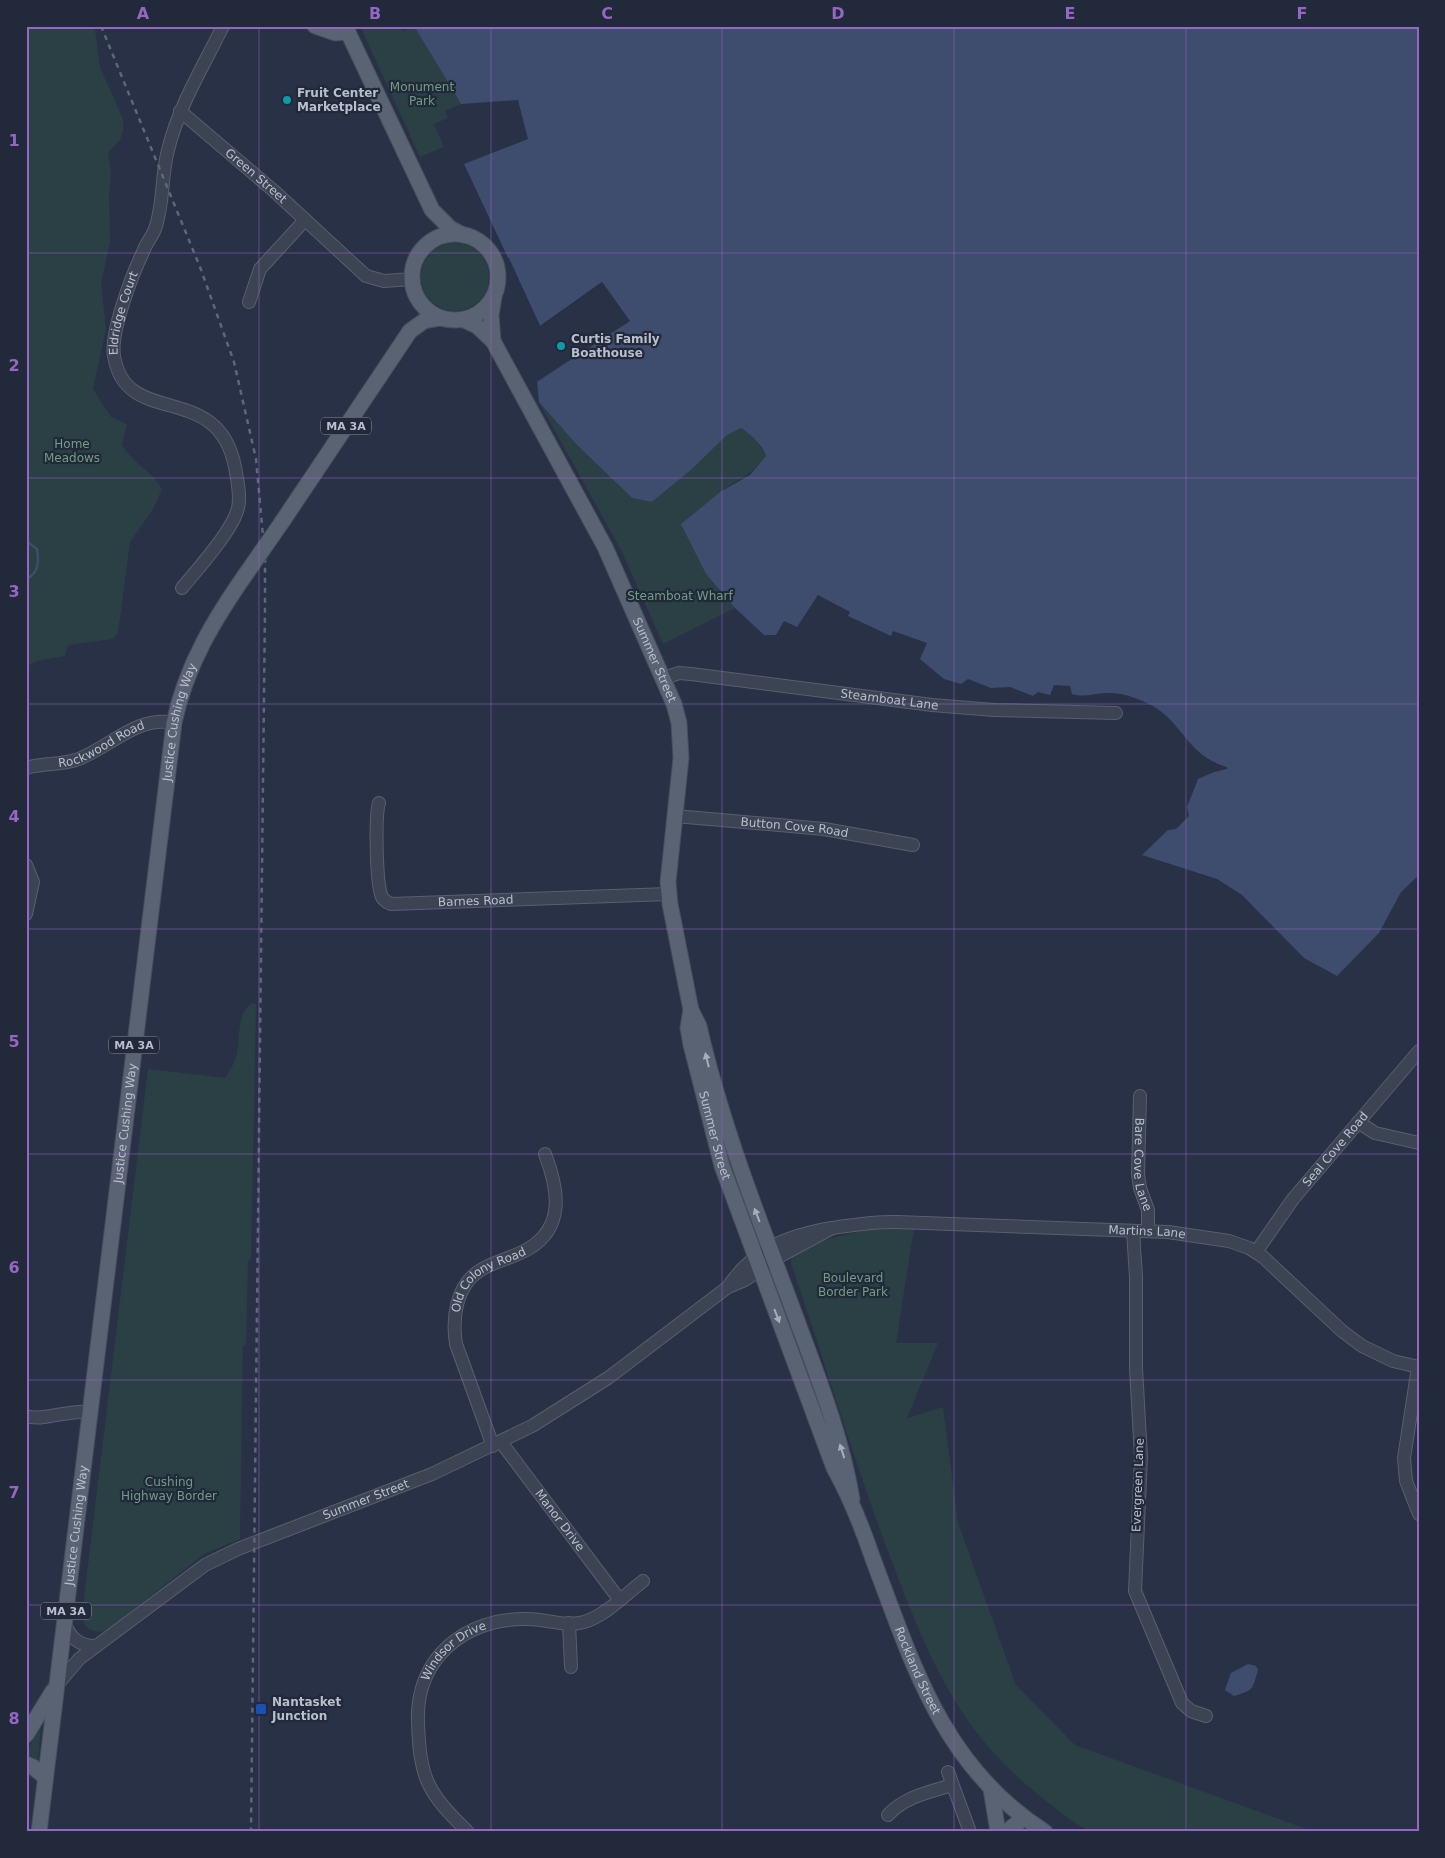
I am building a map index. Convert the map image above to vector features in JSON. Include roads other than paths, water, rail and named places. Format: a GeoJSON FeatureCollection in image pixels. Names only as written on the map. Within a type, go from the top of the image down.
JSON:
{"type":"FeatureCollection","features":[{"type":"Feature","properties":{"kind":"main road"},"geometry":{"type":"LineString","coordinates":[[315,26],[336,33],[347,29]]}},
{"type":"Feature","properties":{"kind":"main road","name":"MA 3A"},"geometry":{"type":"LineString","coordinates":[[347,29],[432,210],[450,228],[482,243],[496,262],[498,280],[494,297]]}},
{"type":"Feature","properties":{"kind":"main road","name":"MA 3A"},"geometry":{"type":"LineString","coordinates":[[415,294],[412,279],[418,255],[427,244],[431,233],[432,210]]}},
{"type":"Feature","properties":{"kind":"main road"},"geometry":{"type":"LineString","coordinates":[[427,244],[448,236],[463,235]]}},
{"type":"Feature","properties":{"kind":"main road"},"geometry":{"type":"LineString","coordinates":[[415,294],[426,308],[440,318]]}},
{"type":"Feature","properties":{"kind":"main road","name":"Justice Cushing Way"},"geometry":{"type":"LineString","coordinates":[[410,331],[415,294]]}},
{"type":"Feature","properties":{"kind":"main road"},"geometry":{"type":"LineString","coordinates":[[464,320],[479,312],[494,297]]}},
{"type":"Feature","properties":{"kind":"main road","name":"Summer Street"},"geometry":{"type":"LineString","coordinates":[[493,341],[491,314],[494,297]]}},
{"type":"Feature","properties":{"kind":"main road","name":"MA 3A"},"geometry":{"type":"LineString","coordinates":[[440,318],[452,321],[464,320]]}},
{"type":"Feature","properties":{"kind":"main road","name":"Justice Cushing Way"},"geometry":{"type":"LineString","coordinates":[[39,1832],[174,723],[185,683],[199,649],[216,617],[410,331],[424,321],[440,318]]}},
{"type":"Feature","properties":{"kind":"main road","name":"Summer Street"},"geometry":{"type":"LineString","coordinates":[[464,320],[477,326],[493,341],[605,547],[664,678],[676,712],[680,735],[680,774],[668,868],[668,894],[690,1010],[688,1028],[709,1123],[727,1182],[757,1264]]}},
{"type":"Feature","properties":{"kind":"main road","name":"Summer Street"},"geometry":{"type":"LineString","coordinates":[[690,1010],[699,1026],[731,1144],[772,1254]]}},
{"type":"Feature","properties":{"kind":"main road","name":"Rockland Street"},"geometry":{"type":"LineString","coordinates":[[772,1254],[814,1366],[846,1464],[852,1499]]}},
{"type":"Feature","properties":{"kind":"main road","name":"Rockland Street"},"geometry":{"type":"LineString","coordinates":[[757,1264],[834,1468],[852,1499],[926,1696],[951,1741],[991,1789],[1032,1826]]}},
{"type":"Feature","properties":{"kind":"main road","name":"Summer Street"},"geometry":{"type":"LineString","coordinates":[[26,1735],[57,1685]]}},
{"type":"Feature","properties":{"kind":"main road"},"geometry":{"type":"LineString","coordinates":[[26,1764],[33,1766],[45,1777]]}},
{"type":"Feature","properties":{"kind":"main road"},"geometry":{"type":"LineString","coordinates":[[991,1789],[998,1832]]}},
{"type":"Feature","properties":{"kind":"main road","name":"Rockland Street"},"geometry":{"type":"LineString","coordinates":[[1006,1832],[1032,1826]]}},
{"type":"Feature","properties":{"kind":"street"},"geometry":{"type":"LineString","coordinates":[[180,110],[223,26]]}},
{"type":"Feature","properties":{"kind":"street","name":"Green Street"},"geometry":{"type":"LineString","coordinates":[[180,110],[366,276],[384,281],[412,279]]}},
{"type":"Feature","properties":{"kind":"street","name":"Eldridge Court"},"geometry":{"type":"LineString","coordinates":[[180,110],[165,162],[157,223],[140,258],[116,329],[113,349],[117,369],[127,387],[144,398],[180,406],[202,416],[223,434],[232,455],[238,486],[238,510],[225,531],[182,588]]}},
{"type":"Feature","properties":{"kind":"street"},"geometry":{"type":"LineString","coordinates":[[249,302],[262,266],[305,220]]}},
{"type":"Feature","properties":{"kind":"street","name":"Steamboat Lane"},"geometry":{"type":"LineString","coordinates":[[664,678],[679,673],[691,674],[932,705],[994,710],[1116,713]]}},
{"type":"Feature","properties":{"kind":"street","name":"Rockwood Road"},"geometry":{"type":"LineString","coordinates":[[26,768],[77,760],[147,722],[163,720],[174,723]]}},
{"type":"Feature","properties":{"kind":"street","name":"Barnes Road"},"geometry":{"type":"LineString","coordinates":[[379,803],[377,819],[380,887],[383,899],[391,904],[668,894]]}},
{"type":"Feature","properties":{"kind":"street","name":"Button Cove Road"},"geometry":{"type":"LineString","coordinates":[[675,816],[824,829],[913,845]]}},
{"type":"Feature","properties":{"kind":"street"},"geometry":{"type":"LineString","coordinates":[[26,864],[34,882],[26,914]]}},
{"type":"Feature","properties":{"kind":"street","name":"Seal Cove Road"},"geometry":{"type":"LineString","coordinates":[[1256,1252],[1293,1199],[1419,1051]]}},
{"type":"Feature","properties":{"kind":"street","name":"Bare Cove Lane"},"geometry":{"type":"LineString","coordinates":[[1140,1096],[1138,1174],[1140,1188],[1148,1210],[1148,1231]]}},
{"type":"Feature","properties":{"kind":"street"},"geometry":{"type":"LineString","coordinates":[[1358,1122],[1375,1133],[1419,1143]]}},
{"type":"Feature","properties":{"kind":"street","name":"Old Colony Road"},"geometry":{"type":"LineString","coordinates":[[497,1444],[456,1344],[454,1331],[456,1308],[463,1290],[472,1277],[484,1268],[528,1249],[542,1238],[550,1225],[556,1212],[556,1189],[545,1154]]}},
{"type":"Feature","properties":{"kind":"street","name":"Martins Lane"},"geometry":{"type":"LineString","coordinates":[[772,1254],[832,1228],[885,1222],[1148,1231],[1220,1238],[1240,1244],[1256,1252],[1354,1341],[1386,1359],[1419,1367]]}},
{"type":"Feature","properties":{"kind":"street","name":"Evergreen Lane"},"geometry":{"type":"LineString","coordinates":[[1133,1231],[1136,1276],[1136,1368],[1141,1457],[1135,1591],[1182,1703],[1191,1711],[1206,1716]]}},
{"type":"Feature","properties":{"kind":"street","name":"Summer Street"},"geometry":{"type":"LineString","coordinates":[[57,1685],[79,1659],[187,1577],[218,1558],[432,1474],[497,1444],[549,1416],[585,1393],[728,1286],[746,1280],[757,1264],[772,1254]]}},
{"type":"Feature","properties":{"kind":"street"},"geometry":{"type":"LineString","coordinates":[[1419,1367],[1404,1458],[1406,1481],[1419,1514]]}},
{"type":"Feature","properties":{"kind":"street"},"geometry":{"type":"LineString","coordinates":[[26,1416],[34,1418],[72,1411],[90,1412]]}},
{"type":"Feature","properties":{"kind":"street","name":"Manor Drive"},"geometry":{"type":"LineString","coordinates":[[497,1444],[619,1599]]}},
{"type":"Feature","properties":{"kind":"street","name":"Windsor Drive"},"geometry":{"type":"LineString","coordinates":[[468,1832],[434,1797],[425,1774],[418,1714],[421,1687],[426,1674],[450,1644],[467,1633],[485,1625],[527,1619],[568,1624],[592,1618],[643,1581]]}},
{"type":"Feature","properties":{"kind":"street"},"geometry":{"type":"LineString","coordinates":[[64,1622],[67,1630],[77,1642],[96,1646]]}},
{"type":"Feature","properties":{"kind":"street"},"geometry":{"type":"LineString","coordinates":[[568,1624],[571,1667]]}},
{"type":"Feature","properties":{"kind":"street"},"geometry":{"type":"LineString","coordinates":[[948,1772],[970,1832]]}},
{"type":"Feature","properties":{"kind":"street"},"geometry":{"type":"LineString","coordinates":[[888,1815],[897,1806],[913,1797],[952,1785]]}},
{"type":"Feature","properties":{"kind":"water"},"geometry":{"type":"Polygon","coordinates":[[[414,26],[1419,26],[1419,875],[1401,892],[1379,933],[1337,976],[1304,958],[1242,895],[1217,879],[1142,855],[1168,830],[1176,829],[1189,816],[1187,807],[1198,779],[1227,769],[1227,767],[1213,762],[1202,755],[1162,712],[1151,705],[1118,693],[1072,694],[1070,686],[1054,685],[1050,695],[1038,692],[1033,696],[1010,687],[991,688],[968,679],[961,684],[944,679],[920,659],[927,643],[893,631],[891,636],[848,616],[850,612],[818,595],[797,627],[784,621],[776,635],[764,635],[735,608],[706,574],[681,524],[720,492],[750,475],[766,456],[762,447],[741,428],[727,435],[692,469],[652,502],[632,498],[576,444],[539,402],[537,381],[629,321],[602,282],[540,326],[464,164],[528,139],[518,100],[461,104],[414,26]]]}},
{"type":"Feature","properties":{"kind":"water"},"geometry":{"type":"Polygon","coordinates":[[[1248,1664],[1256,1666],[1258,1670],[1253,1685],[1249,1690],[1234,1696],[1225,1690],[1231,1673],[1248,1664]]]}},
{"type":"Feature","properties":{"kind":"waterway"},"geometry":{"type":"LineString","coordinates":[[26,541],[37,549],[38,558],[36,570],[26,579]]}},
{"type":"Feature","properties":{"kind":"railway"},"geometry":{"type":"LineString","coordinates":[[101,26],[200,267],[234,362],[256,459],[265,558],[251,1832]]}},
{"type":"Feature","properties":{"kind":"place","name":"Fruit Center Marketplace"},"geometry":{"type":"Point","coordinates":[287,100]}},
{"type":"Feature","properties":{"kind":"place","name":"Curtis Family Boathouse"},"geometry":{"type":"Point","coordinates":[561,346]}},
{"type":"Feature","properties":{"kind":"place","name":"Nantasket Junction"},"geometry":{"type":"Point","coordinates":[261,1709]}},
{"type":"Feature","properties":{"kind":"park label","name":"Monument Park"},"geometry":{"type":"Point","coordinates":[422,94]}},
{"type":"Feature","properties":{"kind":"park label","name":"Home Meadows"},"geometry":{"type":"Point","coordinates":[72,451]}},
{"type":"Feature","properties":{"kind":"park label","name":"Steamboat Wharf"},"geometry":{"type":"Point","coordinates":[680,596]}},
{"type":"Feature","properties":{"kind":"park label","name":"Boulevard Border Park"},"geometry":{"type":"Point","coordinates":[853,1285]}},
{"type":"Feature","properties":{"kind":"park label","name":"Cushing Highway Border"},"geometry":{"type":"Point","coordinates":[169,1489]}}]}
